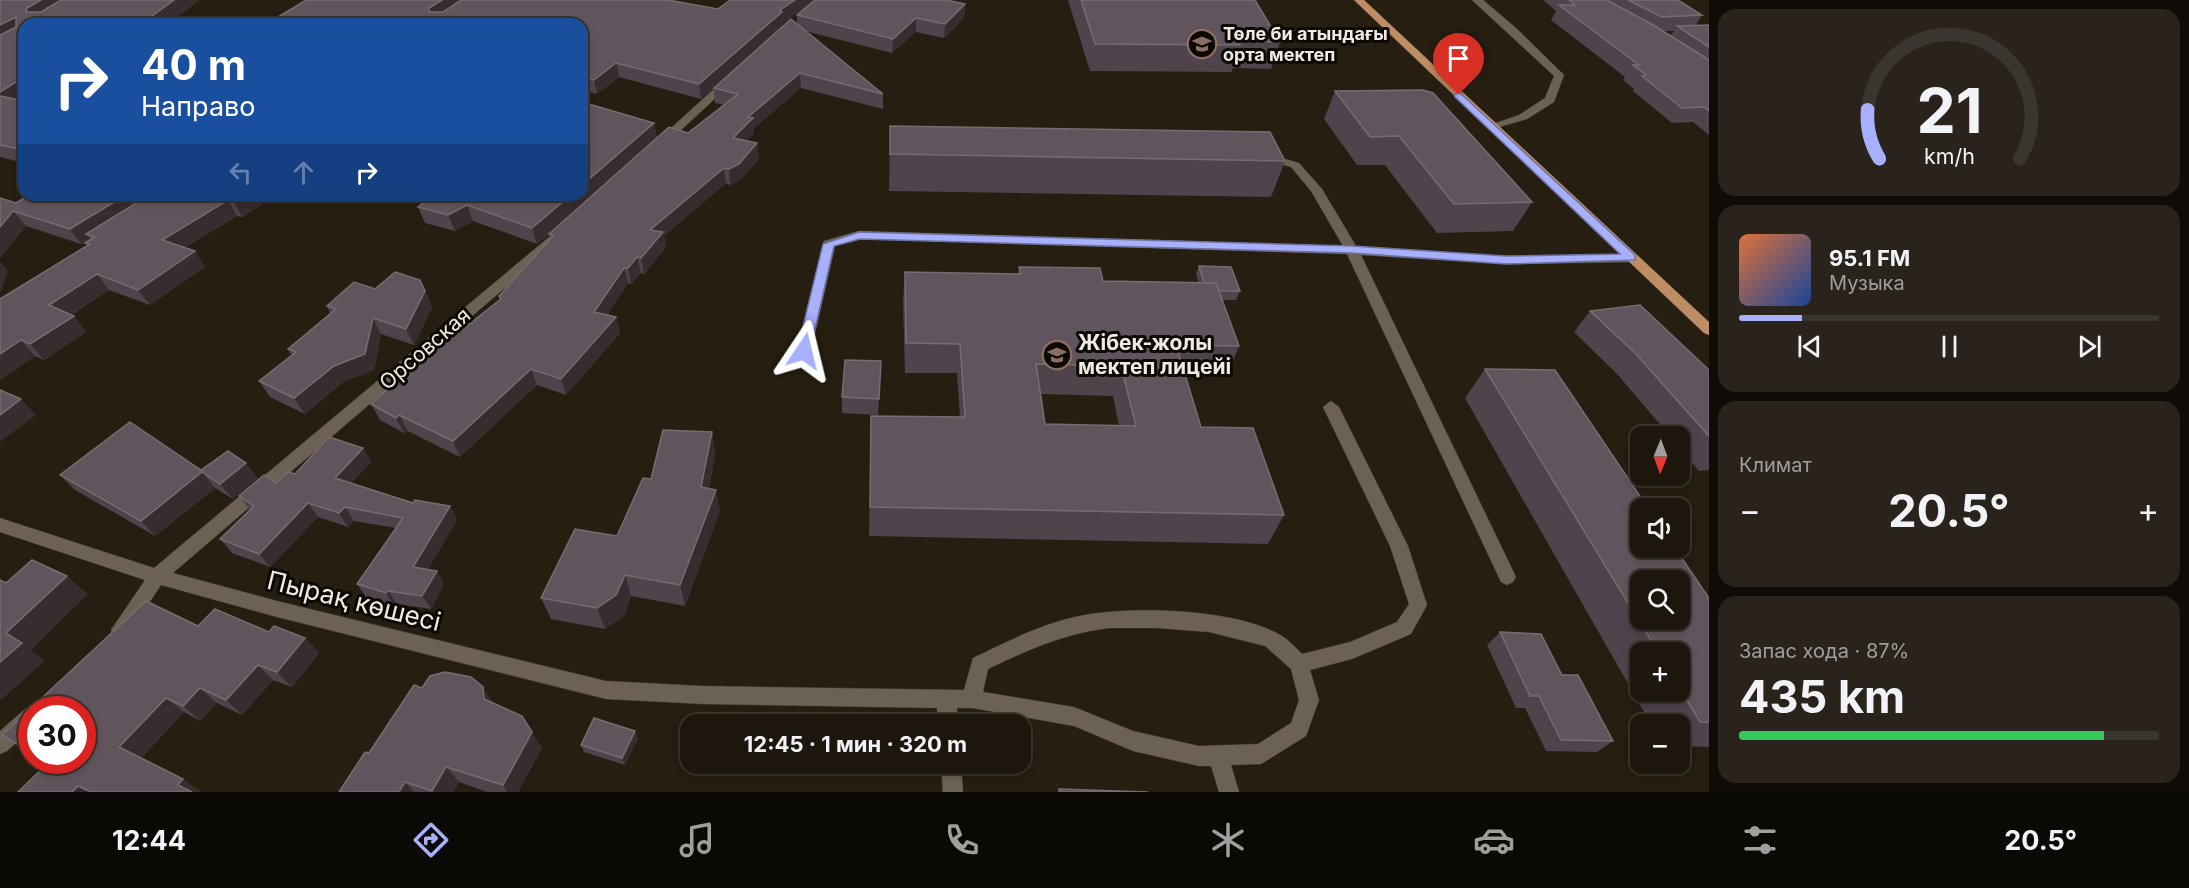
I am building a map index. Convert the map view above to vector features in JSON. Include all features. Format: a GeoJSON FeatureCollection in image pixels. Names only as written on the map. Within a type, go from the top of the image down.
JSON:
{"type":"FeatureCollection","features":[{"type":"Feature","properties":{"kind":"main road"},"geometry":{"type":"LineString","coordinates":[[1359,0],[1708,329]]}},
{"type":"Feature","properties":{"kind":"street"},"geometry":{"type":"LineString","coordinates":[[1477,0],[1513,30],[1559,75],[1550,100],[1524,117],[1492,126]]}},
{"type":"Feature","properties":{"kind":"street"},"geometry":{"type":"LineString","coordinates":[[650,153],[738,73]]}},
{"type":"Feature","properties":{"kind":"street"},"geometry":{"type":"LineString","coordinates":[[1247,157],[1269,158],[1296,165],[1316,189],[1352,250],[1507,577]]}},
{"type":"Feature","properties":{"kind":"street","name":"Орсовская"},"geometry":{"type":"LineString","coordinates":[[107,646],[129,620],[157,576],[561,233]]}},
{"type":"Feature","properties":{"kind":"street"},"geometry":{"type":"LineString","coordinates":[[804,351],[829,244],[859,235],[1352,250],[1506,260],[1631,258]]}},
{"type":"Feature","properties":{"kind":"street"},"geometry":{"type":"LineString","coordinates":[[972,699],[980,664],[1032,639],[1091,622],[1166,620],[1235,627],[1274,640],[1299,664],[1352,650],[1404,628],[1418,605],[1399,546],[1331,407]]}},
{"type":"Feature","properties":{"kind":"street","name":"Пырақ көшесі"},"geometry":{"type":"LineString","coordinates":[[0,525],[157,576],[277,609],[606,690],[703,695],[972,699],[1074,717],[1133,741],[1199,756],[1261,754],[1299,729],[1309,700],[1299,664]]}},
{"type":"Feature","properties":{"kind":"street"},"geometry":{"type":"LineString","coordinates":[[946,699],[947,714]]}},
{"type":"Feature","properties":{"kind":"street"},"geometry":{"type":"LineString","coordinates":[[0,744],[18,728]]}},
{"type":"Feature","properties":{"kind":"street"},"geometry":{"type":"LineString","coordinates":[[1218,756],[1228,792]]}},
{"type":"Feature","properties":{"kind":"street"},"geometry":{"type":"LineString","coordinates":[[952,774],[953,792]]}},
{"type":"Feature","properties":{"kind":"building"},"geometry":{"type":"Polygon","coordinates":[[[0,0],[41,0],[27,8],[26,12],[41,12],[61,0],[174,0],[149,18],[18,18],[18,81],[0,92],[0,35],[16,27],[16,17],[0,25],[0,0]]]}},
{"type":"Feature","properties":{"kind":"building"},"geometry":{"type":"Polygon","coordinates":[[[306,0],[442,0],[429,8],[429,12],[443,12],[461,0],[668,0],[718,9],[730,0],[795,0],[780,10],[782,12],[699,84],[616,63],[594,80],[588,78],[588,18],[277,18],[306,0]]]}},
{"type":"Feature","properties":{"kind":"building"},"geometry":{"type":"Polygon","coordinates":[[[815,0],[946,0],[965,4],[945,24],[916,18],[893,39],[797,15],[815,0]]]}},
{"type":"Feature","properties":{"kind":"building"},"geometry":{"type":"Polygon","coordinates":[[[1081,0],[1255,0],[1280,42],[1238,41],[1240,45],[1095,44],[1081,0]]]}},
{"type":"Feature","properties":{"kind":"building"},"geometry":{"type":"Polygon","coordinates":[[[1569,0],[1607,0],[1655,26],[1709,60],[1709,111],[1704,107],[1682,108],[1642,76],[1646,75],[1633,65],[1639,65],[1559,5],[1575,5],[1569,0]]]}},
{"type":"Feature","properties":{"kind":"building"},"geometry":{"type":"Polygon","coordinates":[[[1628,0],[1678,0],[1702,15],[1662,17],[1628,0]]]}},
{"type":"Feature","properties":{"kind":"building"},"geometry":{"type":"Polygon","coordinates":[[[791,19],[883,94],[800,73],[748,117],[753,118],[733,138],[757,143],[739,164],[729,169],[724,168],[650,230],[663,232],[641,258],[637,257],[628,268],[624,268],[594,312],[616,317],[561,379],[531,369],[453,441],[399,415],[396,418],[371,404],[394,383],[501,299],[499,296],[553,236],[549,234],[669,127],[688,133],[738,94],[714,88],[791,19]]]}},
{"type":"Feature","properties":{"kind":"building"},"geometry":{"type":"Polygon","coordinates":[[[1709,25],[1709,47],[1677,26],[1709,25]]]}},
{"type":"Feature","properties":{"kind":"building"},"geometry":{"type":"Polygon","coordinates":[[[1423,90],[1433,93],[1532,202],[1454,204],[1399,136],[1370,137],[1335,91],[1423,90]]]}},
{"type":"Feature","properties":{"kind":"building"},"geometry":{"type":"Polygon","coordinates":[[[0,96],[18,100],[18,149],[0,145],[0,96]]]}},
{"type":"Feature","properties":{"kind":"building"},"geometry":{"type":"Polygon","coordinates":[[[588,104],[654,123],[588,180],[588,104]]]}},
{"type":"Feature","properties":{"kind":"building"},"geometry":{"type":"Polygon","coordinates":[[[890,126],[1270,132],[1285,161],[890,154],[890,126]]]}},
{"type":"Feature","properties":{"kind":"building"},"geometry":{"type":"Polygon","coordinates":[[[0,198],[16,203],[19,201],[116,201],[70,229],[13,211],[0,227],[0,198]]]}},
{"type":"Feature","properties":{"kind":"building"},"geometry":{"type":"Polygon","coordinates":[[[139,201],[226,201],[162,240],[195,251],[138,290],[97,274],[49,305],[74,316],[30,344],[21,340],[0,354],[0,299],[90,244],[85,243],[95,237],[86,234],[139,201]]]}},
{"type":"Feature","properties":{"kind":"building"},"geometry":{"type":"Polygon","coordinates":[[[426,201],[564,201],[532,228],[467,205],[448,215],[418,207],[426,201]]]}},
{"type":"Feature","properties":{"kind":"building"},"geometry":{"type":"Polygon","coordinates":[[[1199,266],[1231,267],[1240,291],[1219,291],[1216,283],[1204,283],[1199,266]]]}},
{"type":"Feature","properties":{"kind":"building"},"geometry":{"type":"Polygon","coordinates":[[[1019,267],[1100,268],[1103,281],[1216,283],[1239,346],[1176,345],[1201,427],[1253,428],[1284,515],[870,507],[871,416],[965,417],[960,344],[906,343],[905,272],[1021,274],[1019,267]],[[1036,364],[1045,424],[1136,426],[1121,366],[1036,364]]]}},
{"type":"Feature","properties":{"kind":"building"},"geometry":{"type":"Polygon","coordinates":[[[395,272],[420,280],[425,291],[406,329],[373,318],[365,354],[334,366],[294,398],[259,381],[296,352],[288,349],[336,309],[327,306],[354,282],[375,289],[395,272]]]}},
{"type":"Feature","properties":{"kind":"building"},"geometry":{"type":"Polygon","coordinates":[[[1640,305],[1709,370],[1709,436],[1635,353],[1590,311],[1640,305]]]}},
{"type":"Feature","properties":{"kind":"building"},"geometry":{"type":"Polygon","coordinates":[[[845,360],[881,361],[879,399],[842,397],[845,360]]]}},
{"type":"Feature","properties":{"kind":"building"},"geometry":{"type":"Polygon","coordinates":[[[1485,369],[1555,370],[1630,481],[1630,486],[1633,486],[1641,498],[1630,498],[1630,558],[1682,558],[1690,570],[1630,570],[1630,606],[1485,369]]]}},
{"type":"Feature","properties":{"kind":"building"},"geometry":{"type":"Polygon","coordinates":[[[0,390],[21,399],[0,415],[0,390]]]}},
{"type":"Feature","properties":{"kind":"building"},"geometry":{"type":"Polygon","coordinates":[[[130,422],[201,470],[228,451],[246,463],[220,484],[202,472],[141,521],[60,475],[130,422]]]}},
{"type":"Feature","properties":{"kind":"building"},"geometry":{"type":"Polygon","coordinates":[[[663,430],[712,432],[701,487],[716,490],[680,585],[625,575],[616,595],[597,608],[541,598],[575,529],[617,536],[643,478],[651,479],[663,430]]]}},
{"type":"Feature","properties":{"kind":"building"},"geometry":{"type":"Polygon","coordinates":[[[329,437],[363,448],[335,478],[413,503],[415,500],[450,506],[413,567],[437,571],[422,596],[388,591],[386,593],[357,584],[403,518],[345,507],[339,513],[308,503],[259,554],[220,539],[254,506],[239,496],[264,475],[276,483],[288,472],[295,474],[329,437]]]}},
{"type":"Feature","properties":{"kind":"building"},"geometry":{"type":"Polygon","coordinates":[[[32,560],[67,576],[6,633],[22,643],[0,662],[0,580],[6,583],[32,560]]]}},
{"type":"Feature","properties":{"kind":"building"},"geometry":{"type":"Polygon","coordinates":[[[1690,570],[1709,598],[1709,722],[1700,722],[1688,702],[1690,702],[1690,642],[1652,642],[1645,630],[1690,630],[1690,570]]]}},
{"type":"Feature","properties":{"kind":"building"},"geometry":{"type":"Polygon","coordinates":[[[146,601],[198,626],[215,609],[269,632],[274,626],[305,638],[277,672],[258,665],[226,700],[200,688],[183,706],[166,698],[119,747],[183,779],[178,785],[192,792],[91,792],[78,786],[72,792],[18,792],[37,774],[96,774],[96,696],[44,696],[146,601]]]}},
{"type":"Feature","properties":{"kind":"building"},"geometry":{"type":"Polygon","coordinates":[[[1500,632],[1541,634],[1562,675],[1578,675],[1613,741],[1561,740],[1539,696],[1530,696],[1500,632]]]}},
{"type":"Feature","properties":{"kind":"building"},"geometry":{"type":"Polygon","coordinates":[[[445,672],[471,677],[483,687],[484,699],[522,716],[532,732],[503,785],[446,767],[432,791],[405,782],[399,792],[339,792],[365,752],[369,753],[414,685],[422,688],[430,676],[445,672]]]}},
{"type":"Feature","properties":{"kind":"building"},"geometry":{"type":"Polygon","coordinates":[[[594,718],[635,731],[622,758],[581,745],[594,718]]]}},
{"type":"Feature","properties":{"kind":"building"},"geometry":{"type":"Polygon","coordinates":[[[18,720],[18,745],[2,735],[18,720]]]}},
{"type":"Feature","properties":{"kind":"building"},"geometry":{"type":"Polygon","coordinates":[[[1059,789],[1148,792],[1059,792],[1059,789]]]}},
{"type":"Feature","properties":{"kind":"place","name":"Төле би атындағы орта мектеп"},"geometry":{"type":"Point","coordinates":[1202,44]}},
{"type":"Feature","properties":{"kind":"place","name":"Жібек-жолы мектеп лицейі"},"geometry":{"type":"Point","coordinates":[1057,355]}},
{"type":"Feature","properties":{"kind":"route"},"geometry":{"type":"LineString","coordinates":[[804,351],[820,272],[829,244],[859,235],[1352,250],[1506,260],[1631,258],[1459,95]]}}]}
